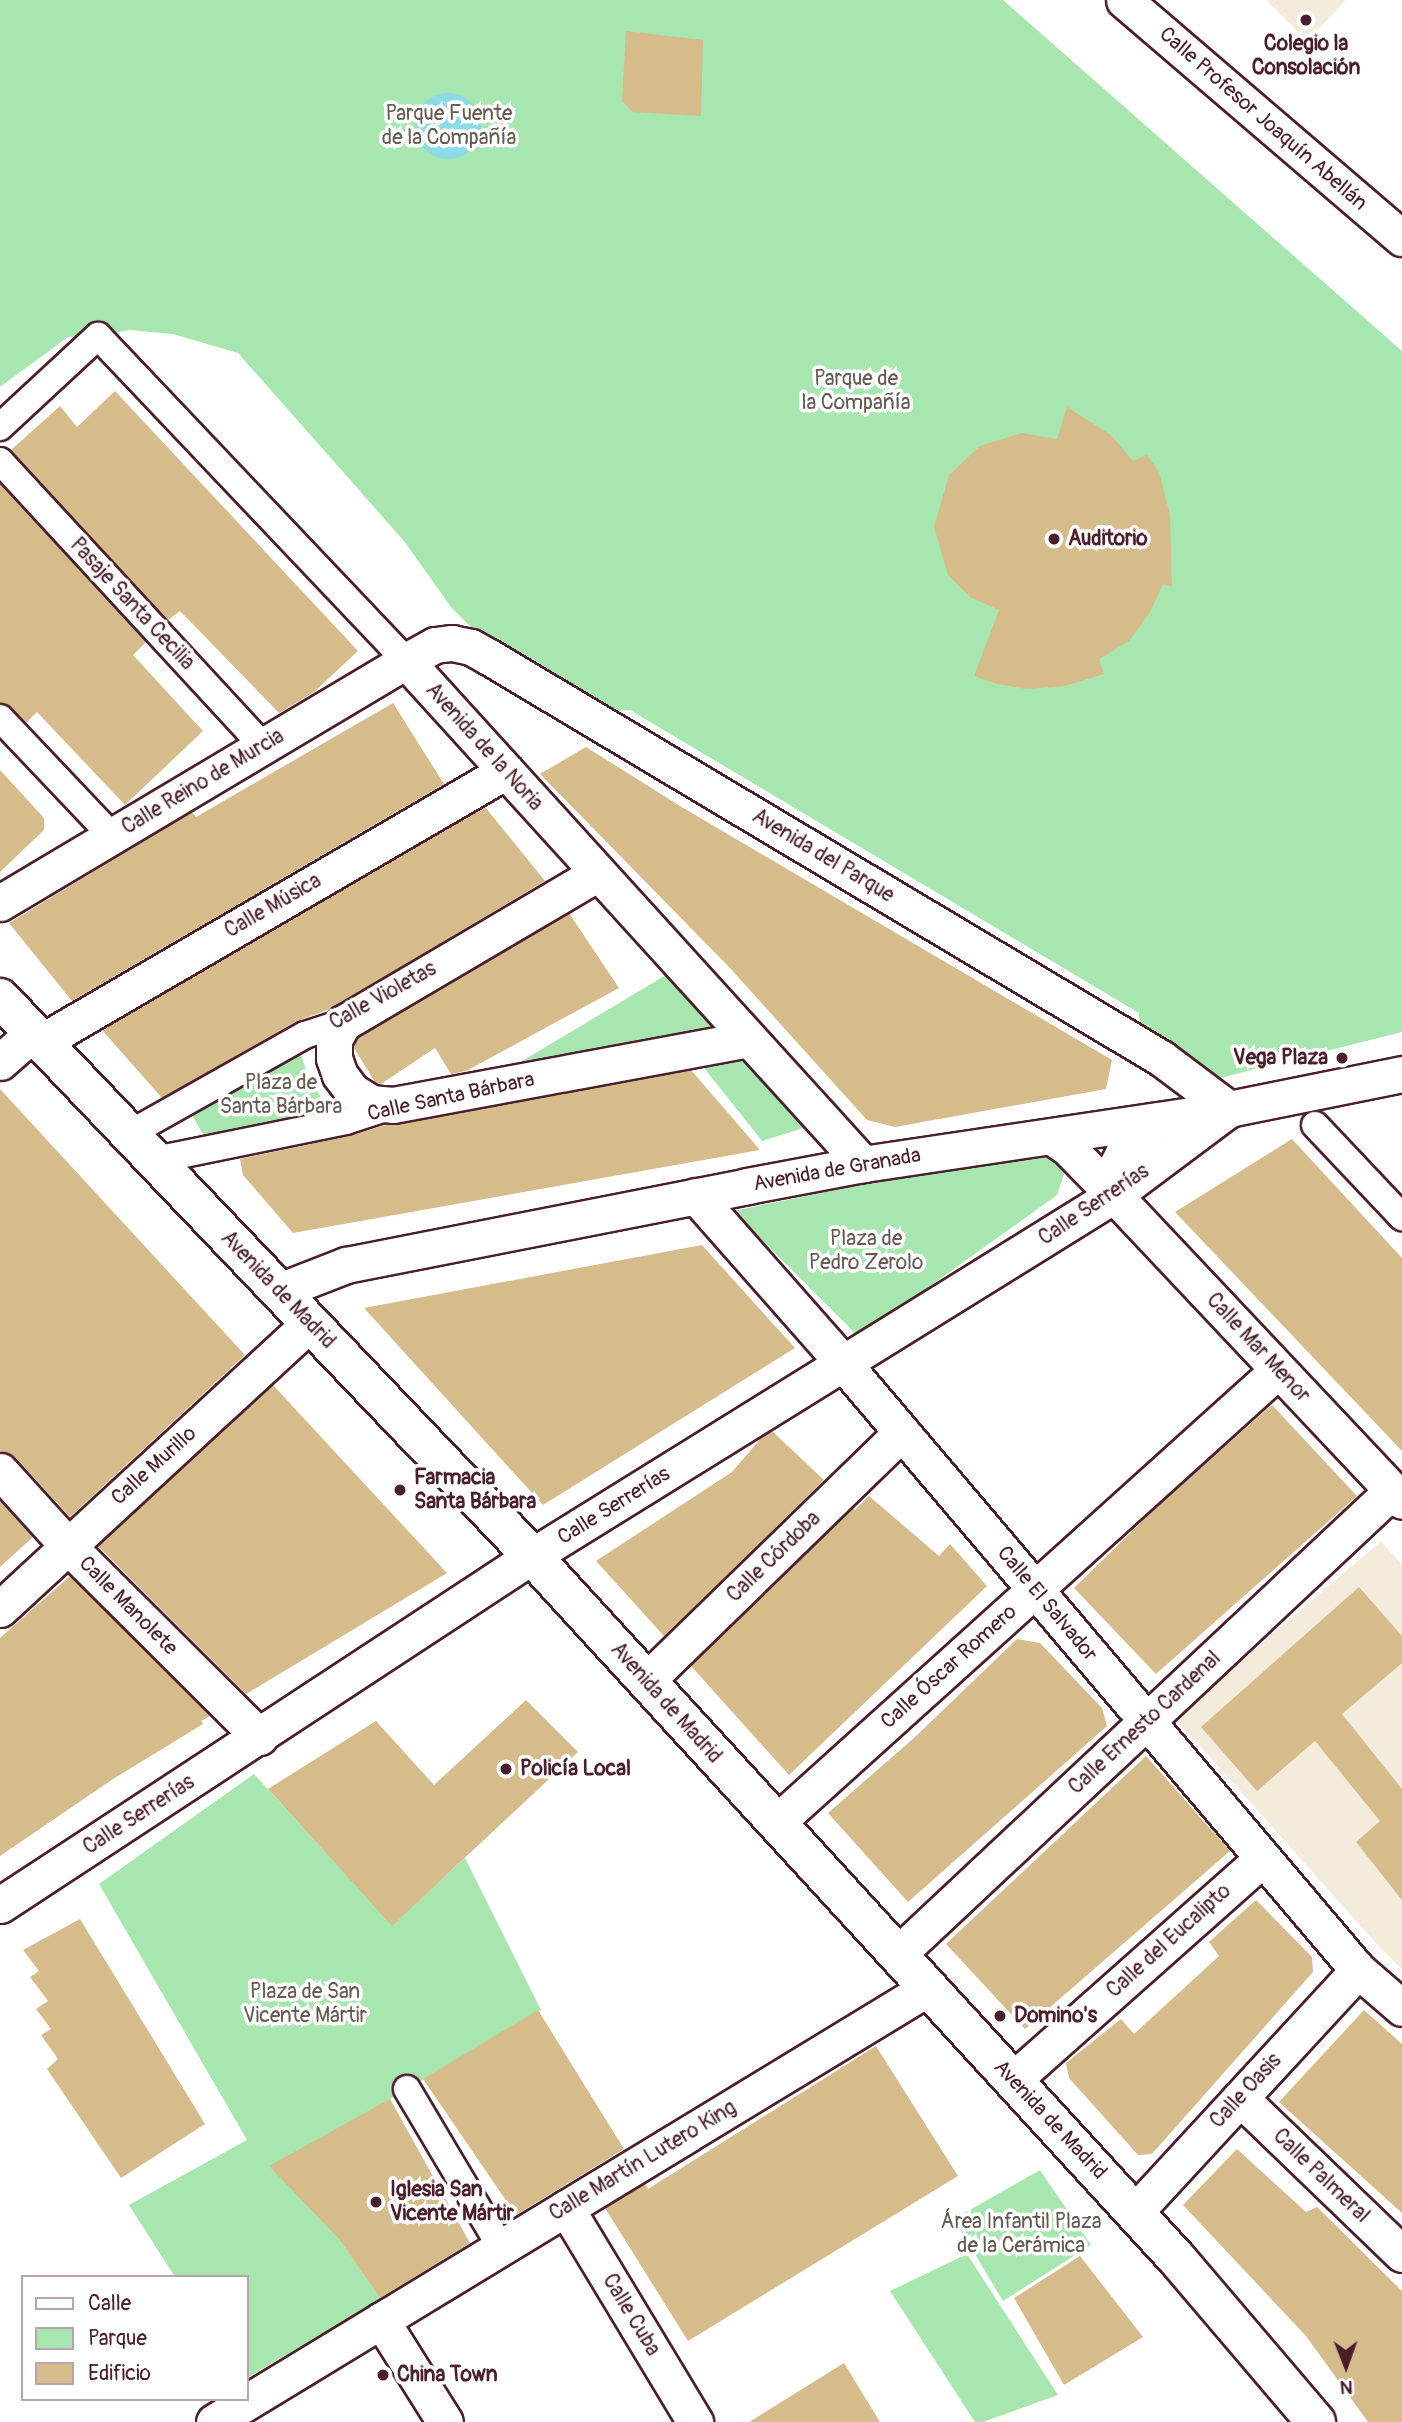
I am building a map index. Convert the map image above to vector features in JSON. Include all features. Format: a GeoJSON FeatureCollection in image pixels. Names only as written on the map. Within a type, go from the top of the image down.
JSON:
{"type":"FeatureCollection","features":[{"type":"Feature","properties":{"kind":"main road","name":"Avenida de Madrid"},"geometry":{"type":"LineString","coordinates":[[0,998],[531,1556],[1135,2212],[1316,2422]]}},
{"type":"Feature","properties":{"kind":"street","name":"Calle Profesor Joaquín Abellán"},"geometry":{"type":"LineString","coordinates":[[1124,0],[1402,238]]}},
{"type":"Feature","properties":{"kind":"street","name":"Avenida de la Noria"},"geometry":{"type":"LineString","coordinates":[[0,427],[98,336],[406,662],[863,1164]]}},
{"type":"Feature","properties":{"kind":"street","name":"Pasaje Santa Cecilia"},"geometry":{"type":"LineString","coordinates":[[0,461],[263,746]]}},
{"type":"Feature","properties":{"kind":"street","name":"Avenida del Parque"},"geometry":{"type":"LineString","coordinates":[[406,662],[435,645],[452,643],[471,646],[1161,1058],[1229,1109]]}},
{"type":"Feature","properties":{"kind":"street","name":"Calle Reino de Murcia"},"geometry":{"type":"LineString","coordinates":[[0,903],[406,662]]}},
{"type":"Feature","properties":{"kind":"street"},"geometry":{"type":"LineString","coordinates":[[0,718],[113,836]]}},
{"type":"Feature","properties":{"kind":"street","name":"Calle Música"},"geometry":{"type":"LineString","coordinates":[[0,1062],[37,1037],[506,771]]}},
{"type":"Feature","properties":{"kind":"street","name":"Calle Violetas"},"geometry":{"type":"LineString","coordinates":[[142,1147],[305,1035],[343,1023],[598,873]]}},
{"type":"Feature","properties":{"kind":"street"},"geometry":{"type":"LineString","coordinates":[[343,1023],[334,1041],[334,1058],[340,1075],[352,1091],[371,1103],[393,1105]]}},
{"type":"Feature","properties":{"kind":"street","name":"Calle Santa Bárbara"},"geometry":{"type":"LineString","coordinates":[[142,1147],[346,1121],[393,1105],[749,1039]]}},
{"type":"Feature","properties":{"kind":"street","name":"Avenida de Granada"},"geometry":{"type":"LineString","coordinates":[[279,1291],[346,1265],[696,1196],[863,1164],[1229,1109],[1402,1074]]}},
{"type":"Feature","properties":{"kind":"street","name":"Calle Serrerías"},"geometry":{"type":"LineString","coordinates":[[0,1905],[260,1737],[531,1556],[1114,1195],[1229,1109]]}},
{"type":"Feature","properties":{"kind":"street"},"geometry":{"type":"LineString","coordinates":[[1114,1195],[1114,1171],[1123,1153],[1154,1121]]}},
{"type":"Feature","properties":{"kind":"street"},"geometry":{"type":"LineString","coordinates":[[1315,1125],[1402,1217]]}},
{"type":"Feature","properties":{"kind":"street","name":"Calle Mar Menor"},"geometry":{"type":"LineString","coordinates":[[1052,1137],[1067,1147],[1114,1195],[1397,1496]]}},
{"type":"Feature","properties":{"kind":"street","name":"Calle El Salvador"},"geometry":{"type":"LineString","coordinates":[[696,1196],[843,1363],[1358,1970],[1402,2008]]}},
{"type":"Feature","properties":{"kind":"street","name":"Calle Murillo"},"geometry":{"type":"LineString","coordinates":[[0,1609],[310,1323]]}},
{"type":"Feature","properties":{"kind":"street","name":"Calle Óscar Romero"},"geometry":{"type":"LineString","coordinates":[[776,1823],[1278,1370]]}},
{"type":"Feature","properties":{"kind":"street","name":"Calle Córdoba"},"geometry":{"type":"LineString","coordinates":[[646,1681],[902,1433]]}},
{"type":"Feature","properties":{"kind":"street","name":"Calle Manolete"},"geometry":{"type":"LineString","coordinates":[[0,1471],[67,1545],[260,1737]]}},
{"type":"Feature","properties":{"kind":"street","name":"Calle Ernesto Cardenal"},"geometry":{"type":"LineString","coordinates":[[897,1955],[1147,1721],[1397,1496]]}},
{"type":"Feature","properties":{"kind":"street","name":"Calle del Eucalipto"},"geometry":{"type":"LineString","coordinates":[[1013,2080],[1263,1858]]}},
{"type":"Feature","properties":{"kind":"street","name":"Calle Oasis"},"geometry":{"type":"LineString","coordinates":[[1135,2212],[1358,1970]]}},
{"type":"Feature","properties":{"kind":"street","name":"Calle Martín Lutero King"},"geometry":{"type":"LineString","coordinates":[[214,2422],[928,1988]]}},
{"type":"Feature","properties":{"kind":"street"},"geometry":{"type":"LineString","coordinates":[[407,2089],[501,2247]]}},
{"type":"Feature","properties":{"kind":"street","name":"Calle Palmeral"},"geometry":{"type":"LineString","coordinates":[[1240,2098],[1402,2254]]}},
{"type":"Feature","properties":{"kind":"street","name":"Calle Cuba"},"geometry":{"type":"LineString","coordinates":[[566,2208],[695,2422]]}},
{"type":"Feature","properties":{"kind":"street"},"geometry":{"type":"LineString","coordinates":[[381,2320],[445,2422]]}},
{"type":"Feature","properties":{"kind":"shaded area","name":"Colegio la Consolación"},"geometry":{"type":"Polygon","coordinates":[[[1266,0],[1346,0],[1307,41],[1266,0]]]}},
{"type":"Feature","properties":{"kind":"shaded area"},"geometry":{"type":"Polygon","coordinates":[[[1381,1541],[1402,1565],[1402,1969],[1175,1718],[1381,1541]]]}},
{"type":"Feature","properties":{"kind":"green space","name":"Parque de la Compañía"},"geometry":{"type":"Polygon","coordinates":[[[0,0],[1003,0],[1402,351],[1402,1032],[1220,1078],[1140,1026],[1139,1013],[630,710],[616,711],[480,636],[451,607],[404,541],[238,353],[173,334],[130,330],[98,336],[68,337],[0,387],[0,0]]]}},
{"type":"Feature","properties":{"kind":"green space"},"geometry":{"type":"Polygon","coordinates":[[[666,975],[718,1032],[499,1075],[666,975]]]}},
{"type":"Feature","properties":{"kind":"green space","name":"Plaza de Santa Bárbara"},"geometry":{"type":"Polygon","coordinates":[[[299,1049],[306,1070],[332,1118],[208,1143],[188,1108],[299,1049]]]}},
{"type":"Feature","properties":{"kind":"green space"},"geometry":{"type":"Polygon","coordinates":[[[755,1056],[813,1125],[762,1141],[701,1064],[755,1056]]]}},
{"type":"Feature","properties":{"kind":"green space","name":"Plaza de Pedro Zerolo"},"geometry":{"type":"Polygon","coordinates":[[[1040,1148],[1058,1158],[1064,1174],[1057,1195],[859,1337],[733,1211],[1040,1148]]]}},
{"type":"Feature","properties":{"kind":"green space","name":"Plaza de San Vicente Mártir"},"geometry":{"type":"Polygon","coordinates":[[[254,1774],[392,1925],[465,1858],[541,2010],[390,2099],[338,2238],[381,2299],[248,2377],[248,2275],[174,2275],[129,2205],[247,2140],[99,1884],[254,1774]]]}},
{"type":"Feature","properties":{"kind":"green space","name":"Área Infantil Plaza de la Cerámica"},"geometry":{"type":"Polygon","coordinates":[[[1040,2170],[1091,2245],[1003,2301],[954,2219],[1040,2170]]]}},
{"type":"Feature","properties":{"kind":"green space"},"geometry":{"type":"Polygon","coordinates":[[[967,2254],[1058,2395],[983,2422],[975,2422],[890,2291],[967,2254]]]}},
{"type":"Feature","properties":{"kind":"water"},"geometry":{"type":"Polygon","coordinates":[[[448,93],[471,103],[481,126],[471,149],[448,159],[425,149],[415,126],[425,103],[448,93]]]}},
{"type":"Feature","properties":{"kind":"building"},"geometry":{"type":"Polygon","coordinates":[[[626,31],[703,40],[701,116],[633,112],[622,101],[626,31]]]}},
{"type":"Feature","properties":{"kind":"building"},"geometry":{"type":"Polygon","coordinates":[[[115,391],[358,651],[314,692],[279,713],[180,611],[168,620],[11,450],[60,406],[77,427],[115,391]]]}},
{"type":"Feature","properties":{"kind":"building","name":"Auditorio"},"geometry":{"type":"Polygon","coordinates":[[[1067,407],[1111,435],[1133,461],[1147,455],[1159,472],[1170,515],[1172,587],[1163,584],[1150,612],[1129,641],[1099,659],[1104,674],[1065,686],[1027,689],[997,684],[974,676],[999,610],[970,597],[948,575],[934,527],[949,475],[980,446],[1022,433],[1057,439],[1067,407]]]}},
{"type":"Feature","properties":{"kind":"building"},"geometry":{"type":"Polygon","coordinates":[[[0,484],[146,642],[133,655],[203,731],[125,805],[37,712],[26,723],[11,707],[0,703],[0,484]]]}},
{"type":"Feature","properties":{"kind":"building"},"geometry":{"type":"Polygon","coordinates":[[[393,703],[444,784],[72,1001],[9,923],[192,812],[196,817],[393,703]]]}},
{"type":"Feature","properties":{"kind":"building"},"geometry":{"type":"Polygon","coordinates":[[[586,747],[680,806],[1112,1060],[1106,1089],[895,1127],[867,1120],[729,967],[540,774],[586,747]]]}},
{"type":"Feature","properties":{"kind":"building"},"geometry":{"type":"Polygon","coordinates":[[[0,770],[44,818],[44,830],[0,872],[0,770]]]}},
{"type":"Feature","properties":{"kind":"building"},"geometry":{"type":"Polygon","coordinates":[[[485,807],[545,881],[330,1009],[297,1021],[162,1098],[102,1030],[485,807]]]}},
{"type":"Feature","properties":{"kind":"building"},"geometry":{"type":"Polygon","coordinates":[[[569,913],[619,988],[466,1071],[451,1074],[435,1048],[381,1084],[375,1082],[354,1048],[358,1037],[569,913]]]}},
{"type":"Feature","properties":{"kind":"building"},"geometry":{"type":"Polygon","coordinates":[[[691,1070],[760,1150],[293,1233],[243,1175],[240,1159],[349,1136],[386,1125],[691,1070]]]}},
{"type":"Feature","properties":{"kind":"building"},"geometry":{"type":"Polygon","coordinates":[[[0,1089],[245,1355],[70,1517],[15,1457],[0,1451],[0,1089]]]}},
{"type":"Feature","properties":{"kind":"building"},"geometry":{"type":"Polygon","coordinates":[[[1292,1139],[1402,1258],[1402,1451],[1175,1212],[1292,1139]]]}},
{"type":"Feature","properties":{"kind":"building"},"geometry":{"type":"Polygon","coordinates":[[[702,1245],[795,1348],[543,1505],[364,1308],[702,1245]]]}},
{"type":"Feature","properties":{"kind":"building"},"geometry":{"type":"Polygon","coordinates":[[[273,1385],[447,1573],[246,1694],[98,1546],[273,1385]]]}},
{"type":"Feature","properties":{"kind":"building"},"geometry":{"type":"Polygon","coordinates":[[[1272,1405],[1357,1496],[1156,1674],[1074,1588],[1165,1499],[1272,1405]]]}},
{"type":"Feature","properties":{"kind":"building"},"geometry":{"type":"Polygon","coordinates":[[[772,1431],[824,1480],[664,1636],[596,1561],[732,1472],[762,1437],[772,1431]]]}},
{"type":"Feature","properties":{"kind":"building"},"geometry":{"type":"Polygon","coordinates":[[[869,1496],[939,1556],[950,1544],[987,1586],[789,1775],[691,1666],[853,1508],[855,1510],[869,1496]]]}},
{"type":"Feature","properties":{"kind":"building"},"geometry":{"type":"Polygon","coordinates":[[[0,1501],[33,1537],[0,1567],[0,1501]]]}},
{"type":"Feature","properties":{"kind":"building"},"geometry":{"type":"Polygon","coordinates":[[[70,1576],[210,1716],[201,1721],[203,1724],[113,1779],[0,1856],[0,1638],[70,1576]]]}},
{"type":"Feature","properties":{"kind":"building"},"geometry":{"type":"Polygon","coordinates":[[[1359,1587],[1402,1636],[1402,1663],[1342,1714],[1402,1789],[1402,1900],[1356,1842],[1380,1821],[1315,1741],[1257,1791],[1201,1727],[1359,1587]]]}},
{"type":"Feature","properties":{"kind":"building"},"geometry":{"type":"Polygon","coordinates":[[[1017,1639],[1040,1643],[1102,1708],[1107,1726],[908,1902],[828,1813],[914,1738],[1017,1639]]]}},
{"type":"Feature","properties":{"kind":"building"},"geometry":{"type":"Polygon","coordinates":[[[526,1700],[578,1752],[392,1926],[268,1789],[376,1721],[434,1785],[526,1700]]]}},
{"type":"Feature","properties":{"kind":"building"},"geometry":{"type":"Polygon","coordinates":[[[1146,1756],[1230,1851],[1025,2029],[946,1944],[1146,1756]]]}},
{"type":"Feature","properties":{"kind":"building"},"geometry":{"type":"Polygon","coordinates":[[[1256,1900],[1312,1957],[1313,1972],[1152,2154],[1138,2155],[1069,2078],[1066,2063],[1121,2019],[1134,2034],[1219,1956],[1209,1942],[1256,1900]]]}},
{"type":"Feature","properties":{"kind":"building"},"geometry":{"type":"Polygon","coordinates":[[[80,1919],[205,2124],[121,2178],[47,2069],[58,2059],[41,2035],[51,2029],[36,2009],[48,2001],[30,1977],[39,1971],[23,1950],[80,1919]]]}},
{"type":"Feature","properties":{"kind":"building"},"geometry":{"type":"Polygon","coordinates":[[[538,2010],[624,2149],[516,2215],[423,2079],[538,2010]]]}},
{"type":"Feature","properties":{"kind":"building"},"geometry":{"type":"Polygon","coordinates":[[[1364,2010],[1402,2044],[1402,2213],[1279,2102],[1364,2010]]]}},
{"type":"Feature","properties":{"kind":"building"},"geometry":{"type":"Polygon","coordinates":[[[876,2046],[958,2176],[688,2341],[605,2208],[645,2184],[648,2189],[876,2046]]]}},
{"type":"Feature","properties":{"kind":"building","name":"Iglesia San Vicente Mártir"},"geometry":{"type":"Polygon","coordinates":[[[390,2099],[470,2243],[380,2298],[338,2238],[269,2166],[390,2099]]]}},
{"type":"Feature","properties":{"kind":"building"},"geometry":{"type":"Polygon","coordinates":[[[1237,2149],[1306,2212],[1317,2207],[1402,2291],[1402,2422],[1368,2422],[1306,2336],[1183,2205],[1237,2149]]]}},
{"type":"Feature","properties":{"kind":"building"},"geometry":{"type":"Polygon","coordinates":[[[1080,2256],[1143,2337],[1064,2385],[1014,2298],[1080,2256]]]}},
{"type":"Feature","properties":{"kind":"building"},"geometry":{"type":"Polygon","coordinates":[[[844,2363],[880,2422],[749,2422],[844,2363]]]}},
{"type":"Feature","properties":{"kind":"place","name":"Colegio la Consolación"},"geometry":{"type":"Point","coordinates":[1306,20]}},
{"type":"Feature","properties":{"kind":"place","name":"Auditorio"},"geometry":{"type":"Point","coordinates":[1054,539]}},
{"type":"Feature","properties":{"kind":"place","name":"Vega Plaza"},"geometry":{"type":"Point","coordinates":[1342,1058]}},
{"type":"Feature","properties":{"kind":"place","name":"Farmacia Santa Bárbara"},"geometry":{"type":"Point","coordinates":[400,1490]}},
{"type":"Feature","properties":{"kind":"place","name":"Policía Local"},"geometry":{"type":"Point","coordinates":[506,1769]}},
{"type":"Feature","properties":{"kind":"place","name":"Domino's"},"geometry":{"type":"Point","coordinates":[1000,2016]}},
{"type":"Feature","properties":{"kind":"place","name":"Iglesia San Vicente Mártir"},"geometry":{"type":"Point","coordinates":[376,2202]}},
{"type":"Feature","properties":{"kind":"place","name":"China Town"},"geometry":{"type":"Point","coordinates":[383,2375]}},
{"type":"Feature","properties":{"kind":"park label","name":"Parque Fuente de la Compañía"},"geometry":{"type":"Point","coordinates":[449,126]}}]}
